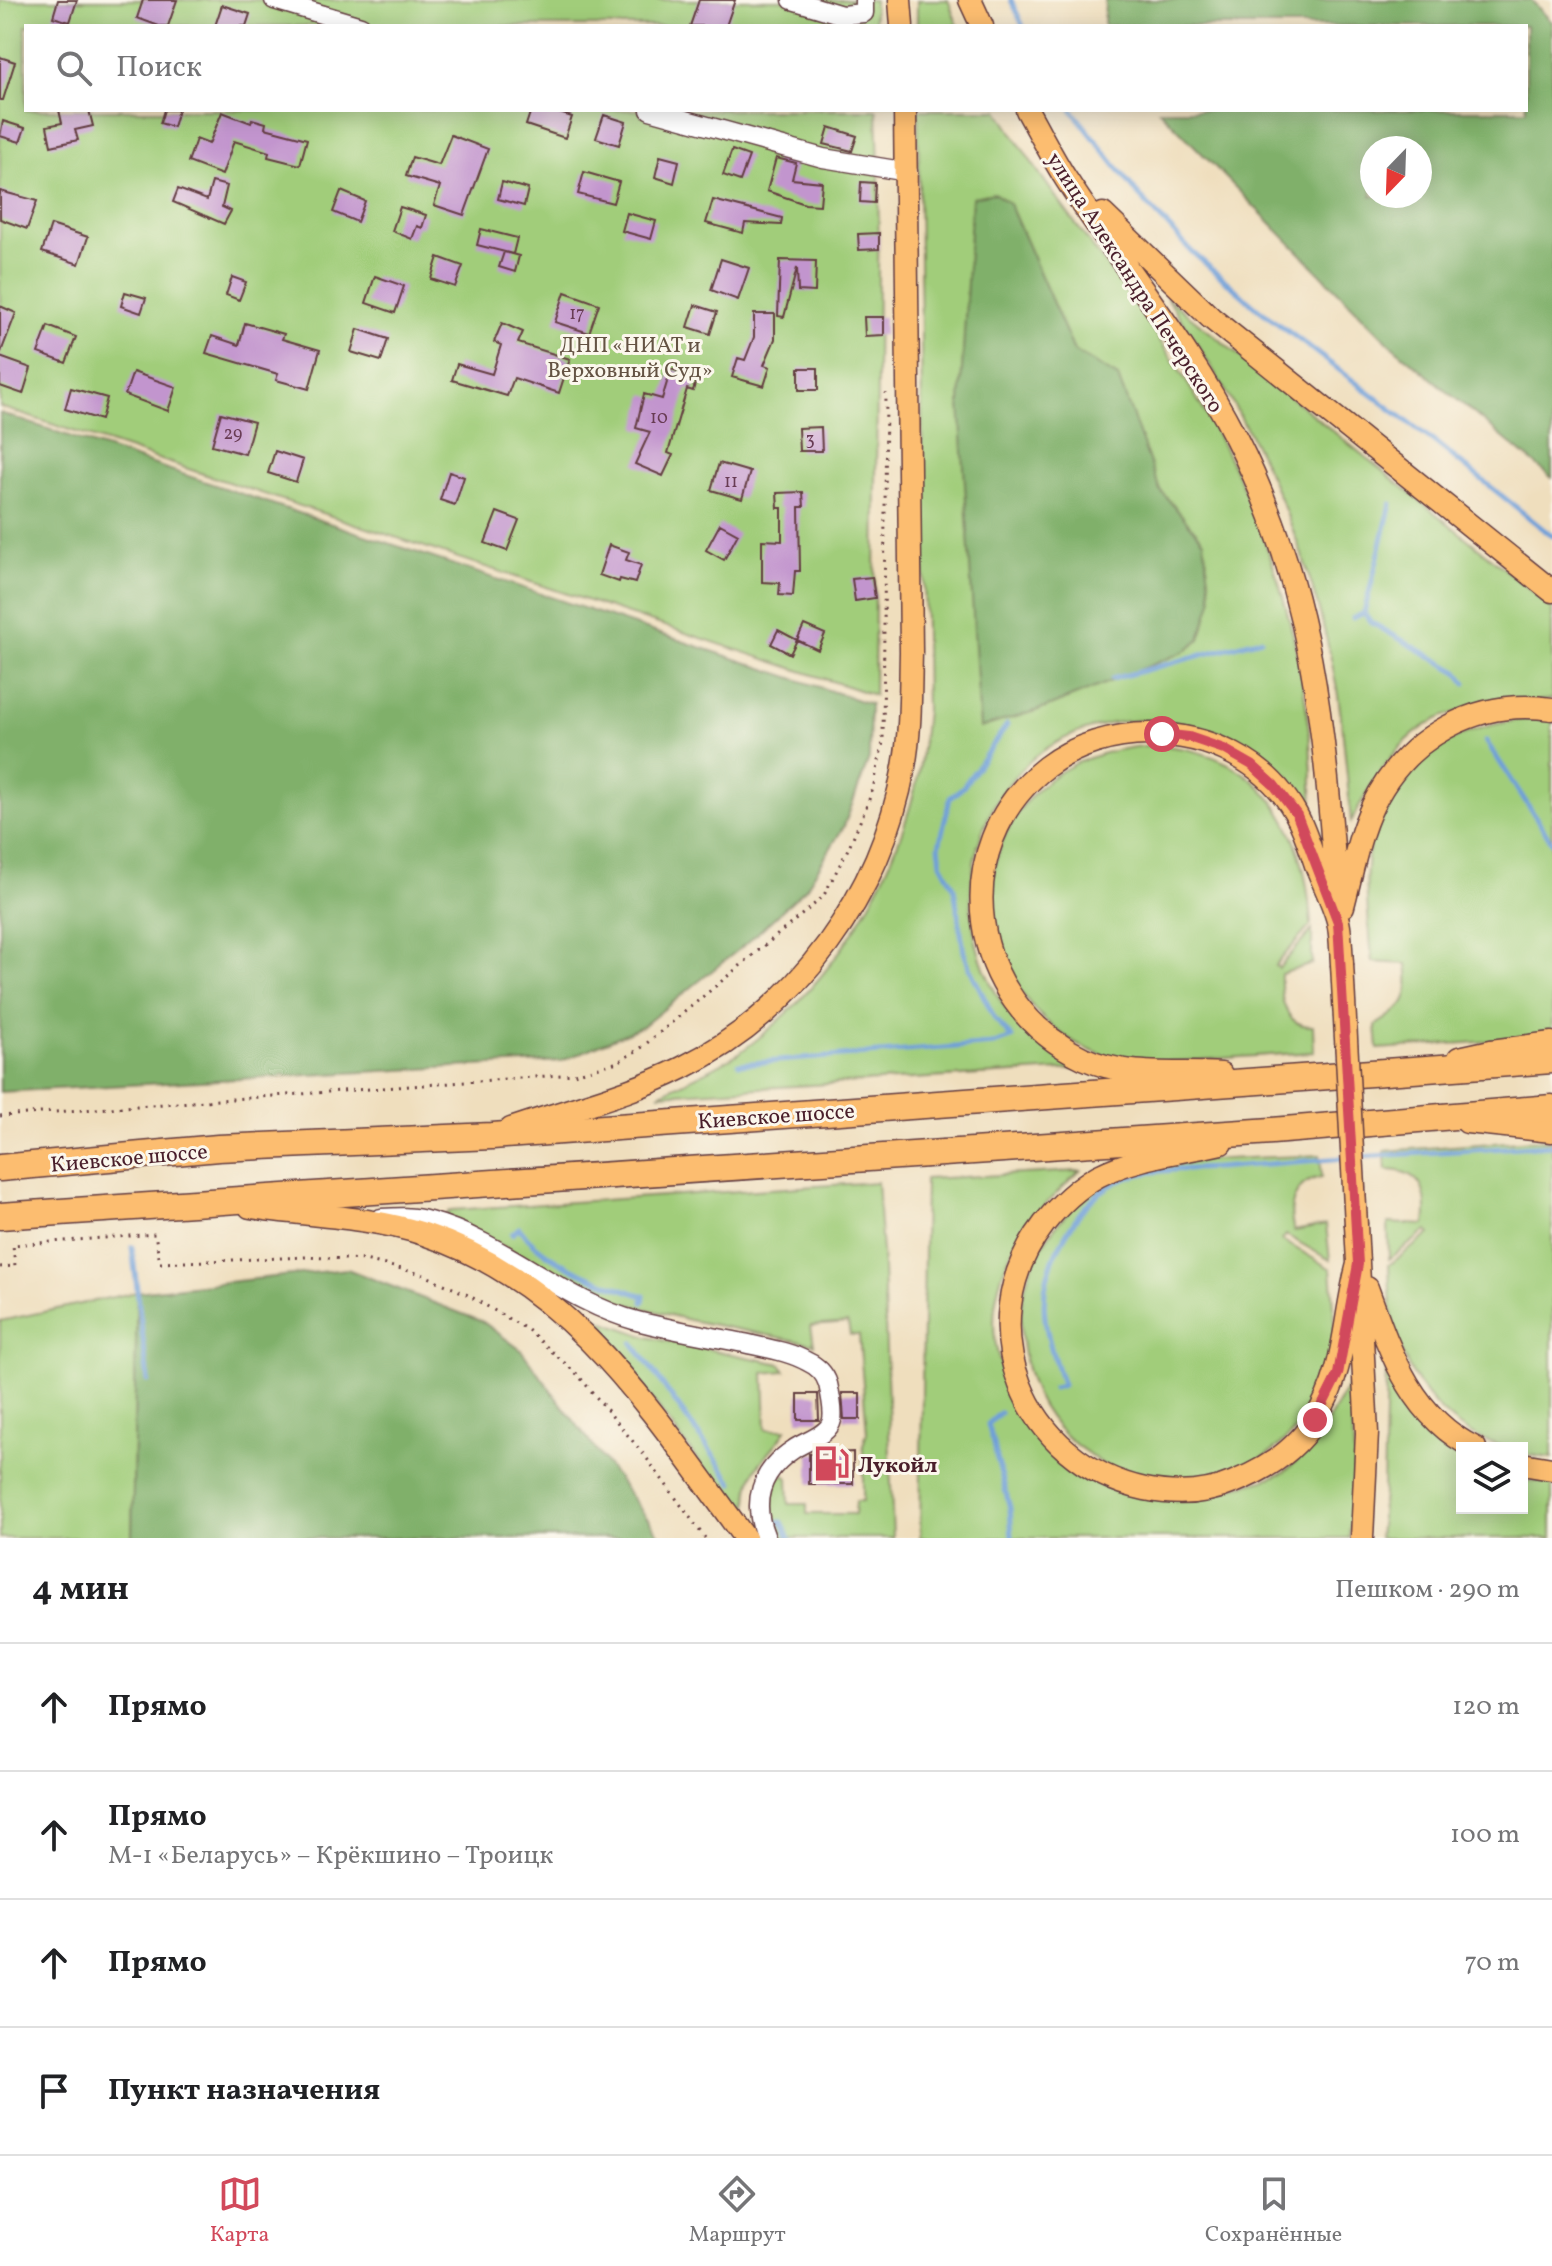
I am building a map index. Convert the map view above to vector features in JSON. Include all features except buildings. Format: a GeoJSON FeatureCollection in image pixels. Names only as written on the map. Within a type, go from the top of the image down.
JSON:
{"type":"FeatureCollection","features":[{"type":"Feature","properties":{"kind":"highway","name":"Киевское шоссе"},"geometry":{"type":"LineString","coordinates":[[0,1168],[218,1148],[492,1136],[1552,1060]]}},
{"type":"Feature","properties":{"kind":"highway"},"geometry":{"type":"LineString","coordinates":[[0,1216],[1272,1131],[1552,1108]]}},
{"type":"Feature","properties":{"kind":"main road"},"geometry":{"type":"LineString","coordinates":[[900,0],[902,24]]}},
{"type":"Feature","properties":{"kind":"main road"},"geometry":{"type":"LineString","coordinates":[[970,0],[981,24]]}},
{"type":"Feature","properties":{"kind":"main road"},"geometry":{"type":"LineString","coordinates":[[492,1136],[660,1079],[700,1059],[758,1020],[804,974],[842,923],[874,862],[896,803],[908,740],[911,637],[905,112]]}},
{"type":"Feature","properties":{"kind":"main road","name":"улица Александра Печерского"},"geometry":{"type":"LineString","coordinates":[[1028,112],[1066,178],[1192,360],[1236,438],[1276,525],[1298,597],[1315,675],[1328,783],[1338,922]]}},
{"type":"Feature","properties":{"kind":"main road"},"geometry":{"type":"LineString","coordinates":[[1066,178],[1211,318],[1552,591]]}},
{"type":"Feature","properties":{"kind":"main road"},"geometry":{"type":"LineString","coordinates":[[1338,922],[1360,839],[1373,805],[1407,756],[1436,732],[1489,710],[1552,709]]}},
{"type":"Feature","properties":{"kind":"main road"},"geometry":{"type":"LineString","coordinates":[[1270,1079],[1106,1067],[1069,1050],[1032,1023],[1003,985],[991,959],[981,908],[983,881],[993,840],[1017,796],[1059,758],[1082,747],[1119,736],[1162,734],[1189,737],[1238,756],[1263,774],[1297,815],[1338,922],[1342,964],[1367,1433],[1362,1538]]}},
{"type":"Feature","properties":{"kind":"main road"},"geometry":{"type":"LineString","coordinates":[[1416,1069],[1491,1051],[1552,1043]]}},
{"type":"Feature","properties":{"kind":"main road"},"geometry":{"type":"LineString","coordinates":[[1422,1117],[1552,1131]]}},
{"type":"Feature","properties":{"kind":"main road"},"geometry":{"type":"LineString","coordinates":[[1272,1131],[1124,1165],[1086,1184],[1048,1219],[1022,1259],[1012,1288],[1008,1315],[1014,1369],[1038,1419],[1074,1457],[1135,1487],[1167,1493],[1199,1492],[1224,1487],[1255,1474],[1292,1448],[1308,1430],[1328,1398],[1341,1362],[1358,1264]]}},
{"type":"Feature","properties":{"kind":"main road"},"geometry":{"type":"LineString","coordinates":[[217,1201],[393,1225],[441,1241],[515,1278],[560,1311],[589,1338],[636,1391],[745,1538]]}},
{"type":"Feature","properties":{"kind":"main road"},"geometry":{"type":"LineString","coordinates":[[1358,1264],[1392,1355],[1412,1392],[1436,1420],[1467,1442]]}},
{"type":"Feature","properties":{"kind":"main road"},"geometry":{"type":"LineString","coordinates":[[1528,1465],[1552,1469]]}},
{"type":"Feature","properties":{"kind":"street"},"geometry":{"type":"LineString","coordinates":[[274,0],[354,24]]}},
{"type":"Feature","properties":{"kind":"street"},"geometry":{"type":"LineString","coordinates":[[792,0],[842,15],[864,13],[864,0]]}},
{"type":"Feature","properties":{"kind":"street"},"geometry":{"type":"LineString","coordinates":[[657,112],[823,158],[908,172]]}},
{"type":"Feature","properties":{"kind":"street"},"geometry":{"type":"LineString","coordinates":[[354,1218],[407,1217],[430,1221],[517,1261],[579,1299],[617,1314],[783,1352],[817,1368],[828,1384],[832,1420],[825,1430],[785,1456],[765,1481],[757,1500],[766,1538]]}},
{"type":"Feature","properties":{"kind":"path"},"geometry":{"type":"LineString","coordinates":[[0,1116],[574,1074],[618,1062],[641,1048],[823,897],[865,810],[880,764],[883,742],[886,391]]}},
{"type":"Feature","properties":{"kind":"path"},"geometry":{"type":"LineString","coordinates":[[0,1267],[15,1266],[13,1245],[155,1234],[160,1263],[306,1257],[365,1260],[422,1274],[509,1317],[561,1358],[612,1414],[705,1538]]}},
{"type":"Feature","properties":{"kind":"green space","name":"ДНП «НИАТ и Верховный Суд»"},"geometry":{"type":"Polygon","coordinates":[[[0,0],[874,0],[874,24],[24,24],[24,112],[877,112],[874,695],[0,407],[0,0]]]}},
{"type":"Feature","properties":{"kind":"green space"},"geometry":{"type":"Polygon","coordinates":[[[917,0],[948,0],[957,24],[917,24],[917,0]]]}},
{"type":"Feature","properties":{"kind":"green space"},"geometry":{"type":"Polygon","coordinates":[[[1105,0],[1531,0],[1552,22],[1552,478],[1391,345],[1161,112],[1528,112],[1528,24],[1104,24],[1105,0]]]}},
{"type":"Feature","properties":{"kind":"green space"},"geometry":{"type":"Polygon","coordinates":[[[918,112],[999,112],[1041,176],[1178,368],[1209,419],[1260,527],[1279,584],[1305,700],[1311,760],[1312,820],[1291,788],[1265,759],[1244,744],[1216,731],[1186,723],[1155,720],[1092,728],[1063,739],[1037,756],[1014,777],[996,803],[982,832],[974,862],[971,894],[973,925],[980,956],[992,986],[1009,1013],[1032,1038],[1080,1069],[659,1094],[746,1048],[777,1023],[831,964],[874,896],[905,823],[916,785],[926,711],[918,112]]]}},
{"type":"Feature","properties":{"kind":"green space"},"geometry":{"type":"Polygon","coordinates":[[[994,193],[1009,203],[1074,351],[1118,377],[1160,490],[1204,541],[1212,601],[1200,639],[1184,652],[1045,708],[980,728],[960,403],[972,197],[994,193]]]}},
{"type":"Feature","properties":{"kind":"green space"},"geometry":{"type":"Polygon","coordinates":[[[1166,297],[1552,607],[1552,699],[1491,706],[1436,720],[1405,742],[1392,757],[1351,822],[1337,689],[1311,582],[1294,532],[1251,436],[1166,297]]]}},
{"type":"Feature","properties":{"kind":"green space"},"geometry":{"type":"Polygon","coordinates":[[[0,413],[870,704],[869,759],[844,826],[806,888],[748,942],[643,1026],[562,1061],[0,1092],[0,413]]]}},
{"type":"Feature","properties":{"kind":"green space"},"geometry":{"type":"Polygon","coordinates":[[[1534,719],[1552,720],[1552,1037],[1378,1049],[1376,1025],[1400,1007],[1408,985],[1407,964],[1372,962],[1367,874],[1370,845],[1379,817],[1392,792],[1409,771],[1430,754],[1479,729],[1534,719]]]}},
{"type":"Feature","properties":{"kind":"green space"},"geometry":{"type":"Polygon","coordinates":[[[1152,745],[1190,750],[1222,761],[1249,777],[1270,799],[1287,825],[1307,888],[1311,925],[1275,966],[1279,968],[1312,930],[1312,964],[1281,974],[1281,983],[1283,1001],[1290,1016],[1296,1022],[1313,1026],[1314,1052],[1156,1062],[1115,1059],[1065,1036],[1035,1009],[1012,977],[997,940],[992,902],[996,863],[1010,825],[1036,791],[1061,771],[1105,753],[1152,745]]]}},
{"type":"Feature","properties":{"kind":"green space"},"geometry":{"type":"Polygon","coordinates":[[[1552,1141],[1552,1458],[1528,1455],[1528,1442],[1491,1442],[1479,1438],[1442,1412],[1413,1375],[1394,1326],[1389,1265],[1430,1234],[1427,1231],[1389,1259],[1388,1223],[1425,1225],[1426,1203],[1416,1179],[1398,1171],[1386,1170],[1385,1151],[1552,1141]]]}},
{"type":"Feature","properties":{"kind":"green space"},"geometry":{"type":"Polygon","coordinates":[[[1320,1155],[1322,1177],[1299,1190],[1291,1213],[1294,1231],[1326,1225],[1330,1260],[1286,1235],[1282,1240],[1331,1269],[1332,1353],[1321,1389],[1303,1420],[1280,1445],[1252,1464],[1220,1477],[1186,1483],[1151,1481],[1115,1471],[1078,1446],[1058,1428],[1036,1395],[1024,1357],[1021,1333],[1023,1297],[1029,1274],[1053,1230],[1075,1206],[1101,1186],[1139,1171],[1190,1162],[1320,1155]]]}},
{"type":"Feature","properties":{"kind":"green space"},"geometry":{"type":"Polygon","coordinates":[[[1080,1171],[1022,1233],[996,1303],[999,1359],[1022,1406],[1060,1445],[1110,1473],[1166,1488],[1226,1488],[1284,1472],[1295,1463],[1323,1430],[1350,1379],[1354,1457],[1349,1538],[920,1538],[925,1179],[1080,1171]]]}},
{"type":"Feature","properties":{"kind":"green space"},"geometry":{"type":"Polygon","coordinates":[[[877,1182],[893,1538],[780,1538],[768,1504],[771,1488],[784,1475],[788,1478],[789,1504],[807,1504],[807,1514],[855,1514],[856,1501],[863,1501],[863,1445],[867,1433],[859,1335],[850,1335],[848,1323],[811,1326],[814,1344],[689,1320],[605,1298],[584,1290],[445,1215],[451,1210],[877,1182]]]}},
{"type":"Feature","properties":{"kind":"green space"},"geometry":{"type":"Polygon","coordinates":[[[347,1269],[483,1322],[521,1350],[662,1538],[132,1538],[137,1292],[347,1269]]]}},
{"type":"Feature","properties":{"kind":"green space"},"geometry":{"type":"Polygon","coordinates":[[[137,1292],[132,1538],[0,1538],[0,1321],[137,1292]]]}},
{"type":"Feature","properties":{"kind":"green space"},"geometry":{"type":"Polygon","coordinates":[[[594,1318],[647,1337],[781,1364],[785,1371],[764,1373],[766,1429],[786,1429],[753,1475],[746,1519],[743,1520],[623,1361],[590,1324],[594,1318]]]}},
{"type":"Feature","properties":{"kind":"green space"},"geometry":{"type":"Polygon","coordinates":[[[1386,1369],[1418,1418],[1456,1452],[1456,1514],[1528,1514],[1528,1481],[1552,1483],[1552,1538],[1379,1538],[1386,1369]]]}},
{"type":"Feature","properties":{"kind":"waterway"},"geometry":{"type":"LineString","coordinates":[[1011,0],[1022,24]]}},
{"type":"Feature","properties":{"kind":"waterway"},"geometry":{"type":"LineString","coordinates":[[1074,112],[1137,193],[1192,252],[1257,308],[1436,443],[1552,536]]}},
{"type":"Feature","properties":{"kind":"waterway"},"geometry":{"type":"LineString","coordinates":[[1391,504],[1364,613],[1372,623],[1458,672],[1466,683]]}},
{"type":"Feature","properties":{"kind":"waterway"},"geometry":{"type":"LineString","coordinates":[[1353,618],[1364,613]]}},
{"type":"Feature","properties":{"kind":"waterway"},"geometry":{"type":"LineString","coordinates":[[1112,679],[1261,639]]}},
{"type":"Feature","properties":{"kind":"waterway"},"geometry":{"type":"LineString","coordinates":[[739,1064],[994,1044],[1012,1038],[995,1019],[970,969],[964,952],[954,887],[941,863],[939,846],[950,798],[963,787],[1007,725]]}},
{"type":"Feature","properties":{"kind":"waterway"},"geometry":{"type":"LineString","coordinates":[[1486,741],[1552,842]]}},
{"type":"Feature","properties":{"kind":"waterway"},"geometry":{"type":"LineString","coordinates":[[1359,1157],[1552,1145]]}},
{"type":"Feature","properties":{"kind":"waterway"},"geometry":{"type":"LineString","coordinates":[[1054,1388],[1063,1385],[1044,1311],[1048,1275],[1073,1223],[1101,1192],[1133,1176],[1160,1171],[1345,1158]]}},
{"type":"Feature","properties":{"kind":"waterway"},"geometry":{"type":"LineString","coordinates":[[512,1234],[519,1228],[530,1241],[560,1262],[644,1296],[643,1302]]}},
{"type":"Feature","properties":{"kind":"waterway"},"geometry":{"type":"LineString","coordinates":[[132,1247],[148,1381]]}},
{"type":"Feature","properties":{"kind":"waterway"},"geometry":{"type":"LineString","coordinates":[[633,1343],[733,1483]]}},
{"type":"Feature","properties":{"kind":"waterway"},"geometry":{"type":"LineString","coordinates":[[1000,1413],[988,1424],[1010,1508],[1012,1538]]}},
{"type":"Feature","properties":{"kind":"waterway"},"geometry":{"type":"LineString","coordinates":[[774,1522],[782,1522],[790,1538]]}},
{"type":"Feature","properties":{"kind":"place","name":"Лукойл"},"geometry":{"type":"Point","coordinates":[832,1464]}},
{"type":"Feature","properties":{"kind":"route"},"geometry":{"type":"LineString","coordinates":[[1162,734],[1189,737],[1224,749],[1252,765],[1274,785],[1297,815],[1338,922],[1358,1264],[1338,1374],[1315,1420]]}}]}
